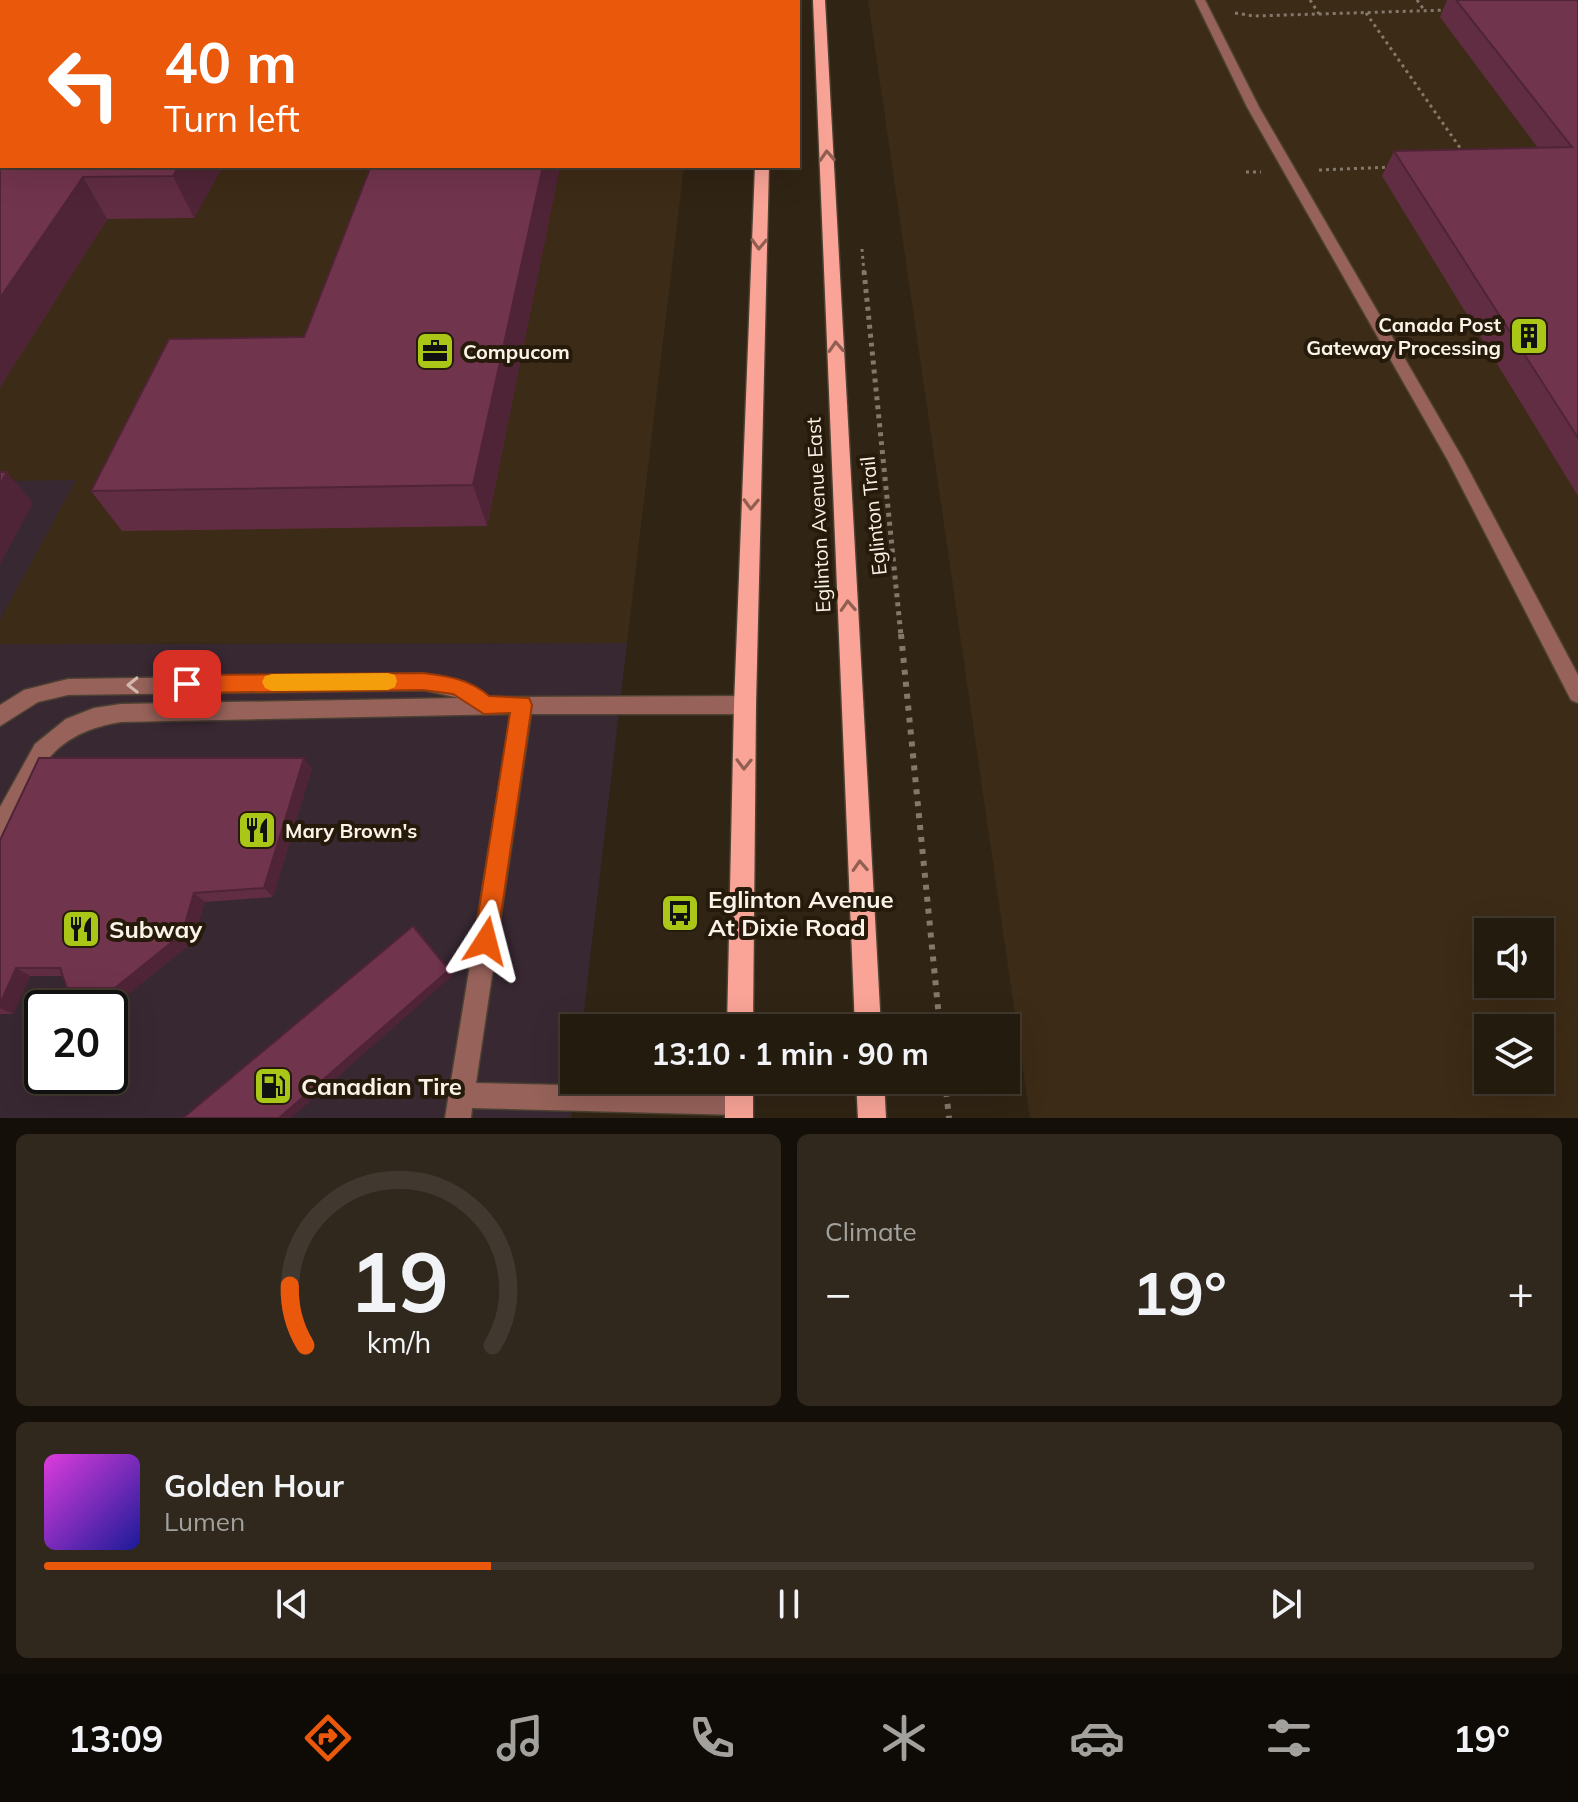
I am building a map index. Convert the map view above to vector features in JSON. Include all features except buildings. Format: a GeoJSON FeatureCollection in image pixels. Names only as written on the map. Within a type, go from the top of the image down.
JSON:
{"type":"FeatureCollection","features":[{"type":"Feature","properties":{"kind":"main road","name":"Eglinton Avenue East"},"geometry":{"type":"LineString","coordinates":[[819,0],[867,1014]]}},
{"type":"Feature","properties":{"kind":"main road"},"geometry":{"type":"LineString","coordinates":[[740,1014],[745,705],[762,168]]}},
{"type":"Feature","properties":{"kind":"main road"},"geometry":{"type":"LineString","coordinates":[[871,1094],[872,1118]]}},
{"type":"Feature","properties":{"kind":"lane"},"geometry":{"type":"LineString","coordinates":[[1204,5],[1253,107],[1455,459],[1578,694]]}},
{"type":"Feature","properties":{"kind":"lane"},"geometry":{"type":"LineString","coordinates":[[0,717],[37,693],[68,687],[99,686],[423,682],[455,686],[474,695],[484,705]]}},
{"type":"Feature","properties":{"kind":"lane"},"geometry":{"type":"LineString","coordinates":[[0,831],[37,755],[55,735],[80,720],[121,713],[484,705],[745,705]]}},
{"type":"Feature","properties":{"kind":"lane"},"geometry":{"type":"LineString","coordinates":[[522,705],[460,1107],[739,1100]]}},
{"type":"Feature","properties":{"kind":"path"},"geometry":{"type":"LineString","coordinates":[[1310,0],[1319,14]]}},
{"type":"Feature","properties":{"kind":"path"},"geometry":{"type":"LineString","coordinates":[[1417,0],[1425,10]]}},
{"type":"Feature","properties":{"kind":"path"},"geometry":{"type":"LineString","coordinates":[[1204,5],[1254,16],[1453,10]]}},
{"type":"Feature","properties":{"kind":"path"},"geometry":{"type":"LineString","coordinates":[[1365,12],[1471,164]]}},
{"type":"Feature","properties":{"kind":"path"},"geometry":{"type":"LineString","coordinates":[[1246,172],[1396,167]]}},
{"type":"Feature","properties":{"kind":"path","name":"Eglinton Trail"},"geometry":{"type":"LineString","coordinates":[[861,237],[939,1014]]}},
{"type":"Feature","properties":{"kind":"path"},"geometry":{"type":"LineString","coordinates":[[946,1094],[949,1118]]}},
{"type":"Feature","properties":{"kind":"shaded area"},"geometry":{"type":"Polygon","coordinates":[[[868,0],[1578,0],[1578,1118],[1030,1118],[1020,1049],[1020,1014],[1015,1014],[868,0]]]}},
{"type":"Feature","properties":{"kind":"shaded area"},"geometry":{"type":"Polygon","coordinates":[[[0,168],[684,168],[627,643],[0,644],[0,620],[76,480],[0,481],[0,168]]]}},
{"type":"Feature","properties":{"kind":"shaded area"},"geometry":{"type":"Polygon","coordinates":[[[77,479],[0,620],[0,481],[77,479]]]}},
{"type":"Feature","properties":{"kind":"shaded area"},"geometry":{"type":"Polygon","coordinates":[[[627,643],[584,1014],[560,1014],[560,1094],[574,1094],[571,1118],[0,1118],[0,644],[627,643]]]}},
{"type":"Feature","properties":{"kind":"slow traffic"},"geometry":{"type":"LineString","coordinates":[[272,682],[388,681]]}},
{"type":"Feature","properties":{"kind":"place","name":"Canada Post Gateway Processing"},"geometry":{"type":"Point","coordinates":[1529,336]}},
{"type":"Feature","properties":{"kind":"place","name":"Compucom"},"geometry":{"type":"Point","coordinates":[435,351]}},
{"type":"Feature","properties":{"kind":"place","name":"Mary Brown's"},"geometry":{"type":"Point","coordinates":[257,830]}},
{"type":"Feature","properties":{"kind":"place","name":"Eglinton Avenue At Dixie Road"},"geometry":{"type":"Point","coordinates":[680,913]}},
{"type":"Feature","properties":{"kind":"place","name":"Subway"},"geometry":{"type":"Point","coordinates":[81,929]}},
{"type":"Feature","properties":{"kind":"place","name":"Canadian Tire"},"geometry":{"type":"Point","coordinates":[273,1086]}},
{"type":"Feature","properties":{"kind":"route"},"geometry":{"type":"LineString","coordinates":[[187,684],[366,680],[423,682],[455,686],[474,695],[484,705],[522,705],[486,941]]}}]}
